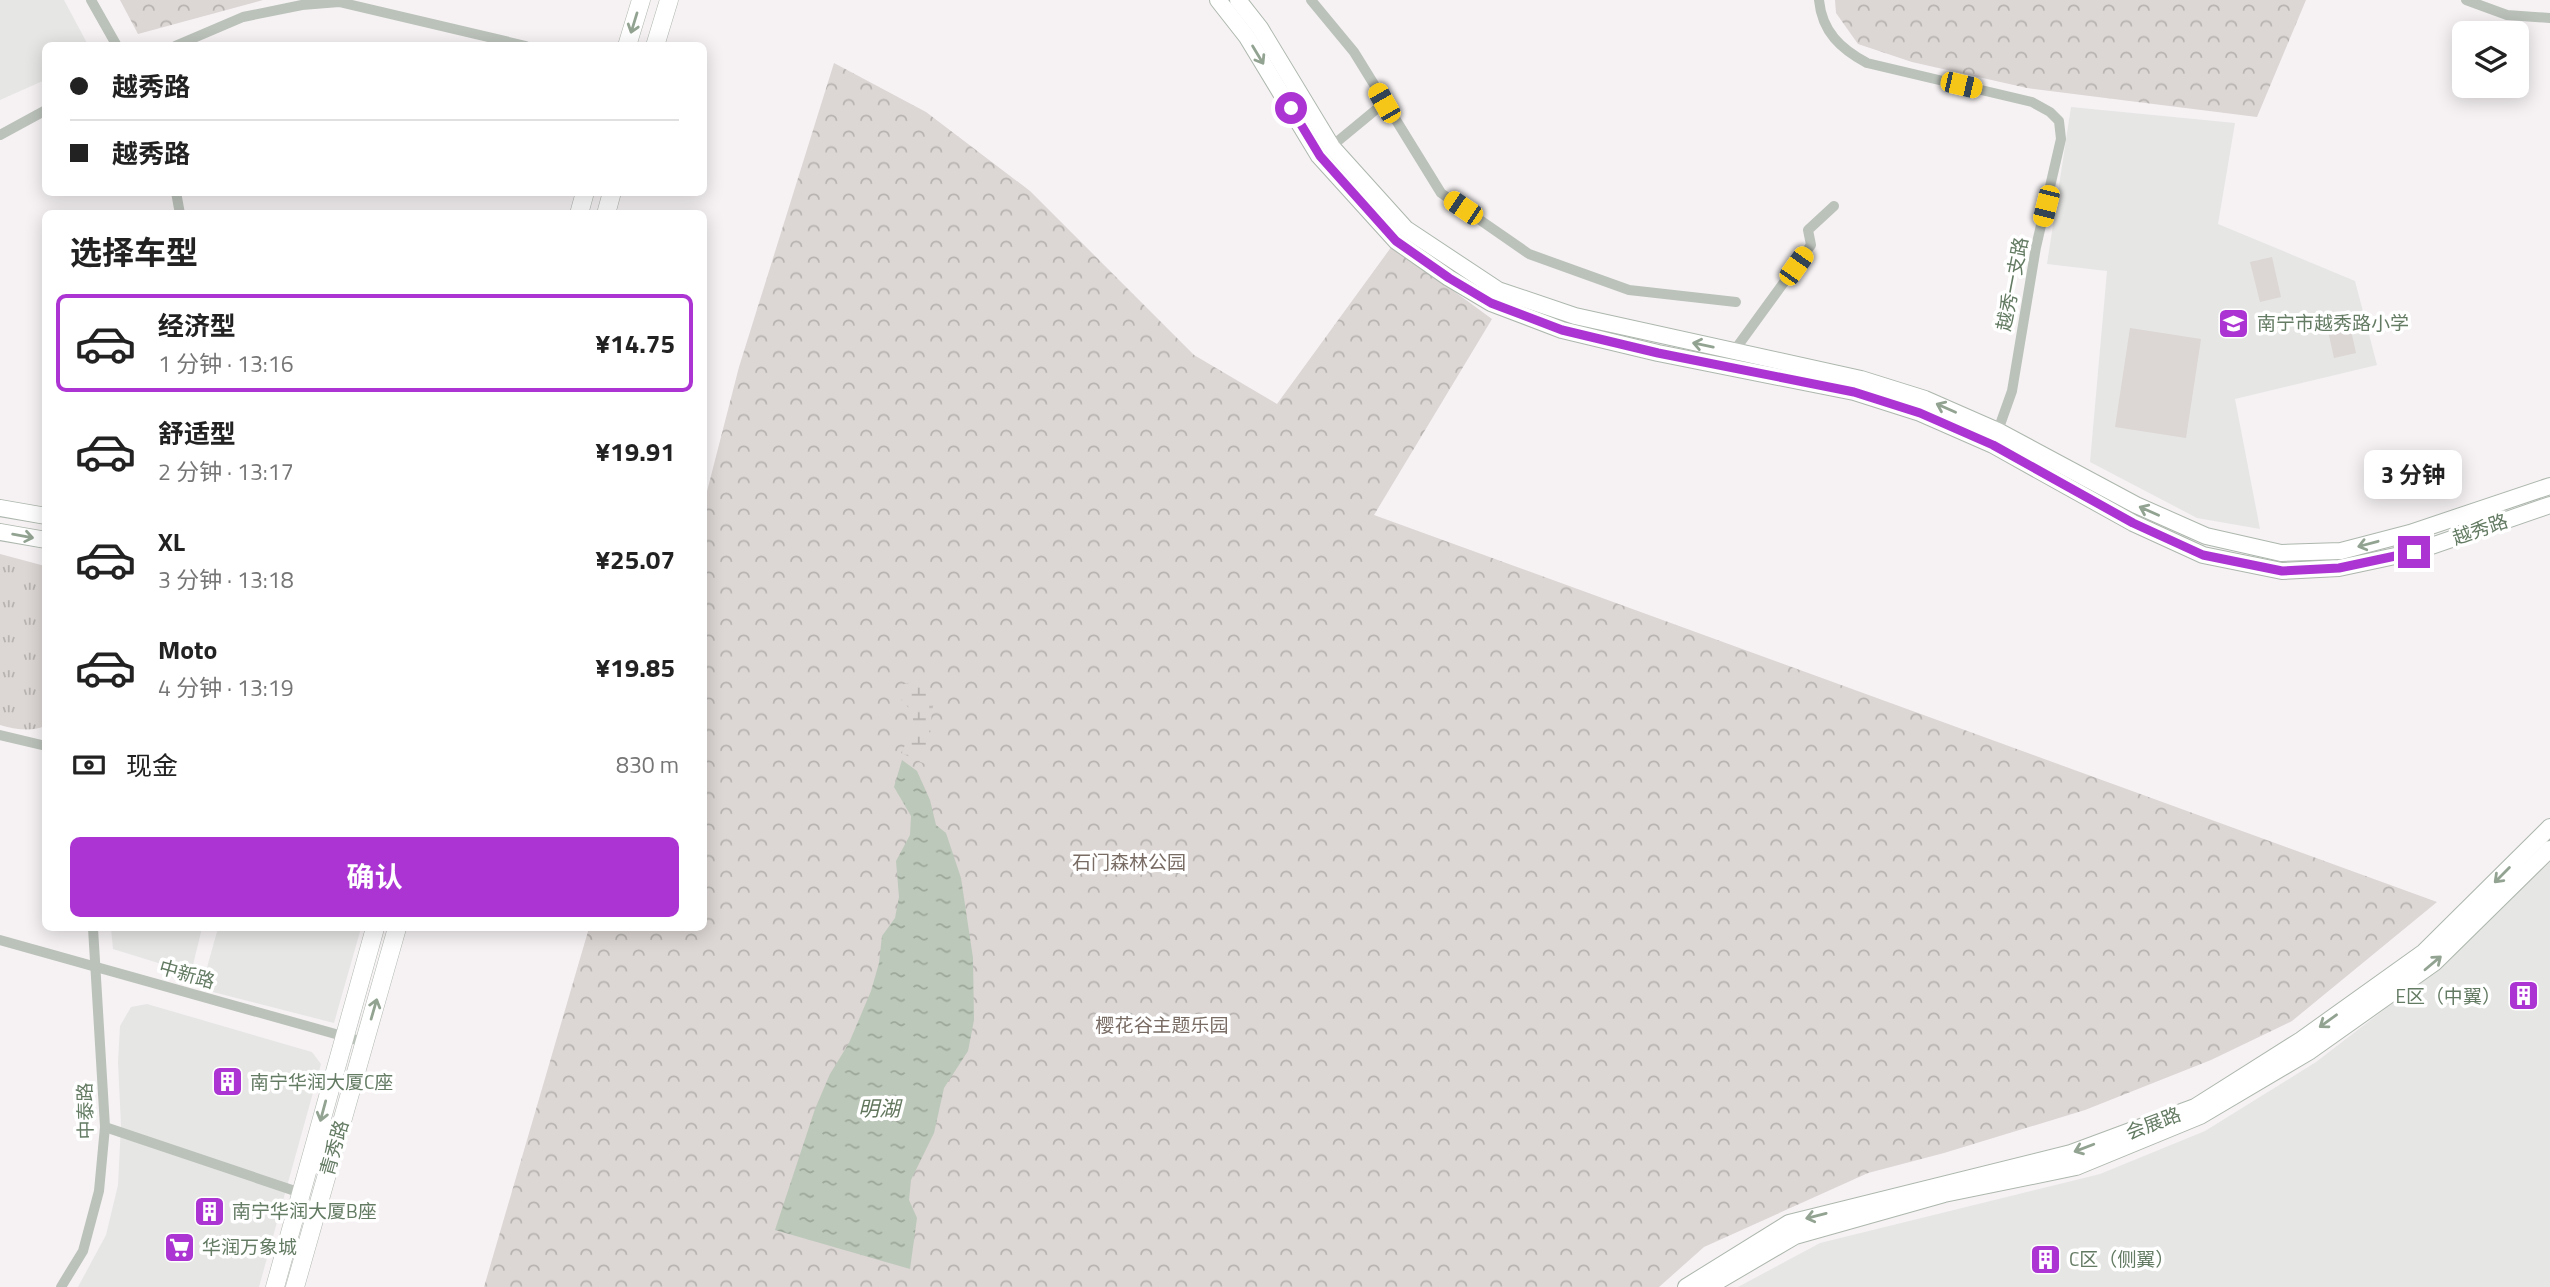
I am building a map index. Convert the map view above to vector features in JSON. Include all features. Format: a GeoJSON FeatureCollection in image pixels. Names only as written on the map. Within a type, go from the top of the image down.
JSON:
{"type":"FeatureCollection","features":[{"type":"Feature","properties":{"kind":"main road"},"geometry":{"type":"LineString","coordinates":[[628,42],[641,0]]}},
{"type":"Feature","properties":{"kind":"main road"},"geometry":{"type":"LineString","coordinates":[[656,42],[669,0]]}},
{"type":"Feature","properties":{"kind":"main road","name":"越秀路"},"geometry":{"type":"LineString","coordinates":[[1218,0],[1247,37],[1326,152],[1396,241],[1491,303],[1562,330],[1658,353],[1854,392],[1995,438],[2206,537],[2280,553],[2341,551],[2410,533],[2550,486]]}},
{"type":"Feature","properties":{"kind":"main road","name":"越秀路"},"geometry":{"type":"LineString","coordinates":[[1238,0],[1260,28],[1326,152],[1406,229],[1498,290],[1575,316],[1861,379],[1925,399],[1995,438],[2133,523],[2203,555],[2282,571],[2339,568],[2414,552],[2550,505]]}},
{"type":"Feature","properties":{"kind":"main road"},"geometry":{"type":"LineString","coordinates":[[0,508],[42,515]]}},
{"type":"Feature","properties":{"kind":"main road"},"geometry":{"type":"LineString","coordinates":[[0,532],[42,539]]}},
{"type":"Feature","properties":{"kind":"main road","name":"会展路"},"geometry":{"type":"LineString","coordinates":[[1686,1287],[1789,1223],[2071,1153],[2195,1107],[2301,1040],[2424,952],[2550,827]]}},
{"type":"Feature","properties":{"kind":"main road","name":"会展路"},"geometry":{"type":"LineString","coordinates":[[1708,1287],[1795,1237],[1944,1194],[2076,1167],[2200,1116],[2310,1051],[2434,963],[2550,849]]}},
{"type":"Feature","properties":{"kind":"main road","name":"青秀路"},"geometry":{"type":"LineString","coordinates":[[275,1287],[374,931]]}},
{"type":"Feature","properties":{"kind":"main road","name":"青秀路"},"geometry":{"type":"LineString","coordinates":[[295,1287],[396,931]]}},
{"type":"Feature","properties":{"kind":"street"},"geometry":{"type":"LineString","coordinates":[[91,0],[115,42]]}},
{"type":"Feature","properties":{"kind":"street"},"geometry":{"type":"LineString","coordinates":[[1311,0],[1354,52],[1441,193],[1530,254],[1629,290],[1736,302]]}},
{"type":"Feature","properties":{"kind":"street","name":"越秀一支路"},"geometry":{"type":"LineString","coordinates":[[1819,0],[1820,11],[1830,33],[1846,51],[1867,63],[2032,102],[2050,112],[2059,121],[2062,139],[2036,247],[2012,391],[1995,438]]}},
{"type":"Feature","properties":{"kind":"street"},"geometry":{"type":"LineString","coordinates":[[2466,0],[2507,15],[2550,18]]}},
{"type":"Feature","properties":{"kind":"street"},"geometry":{"type":"LineString","coordinates":[[185,42],[243,18],[317,2],[339,2],[509,42]]}},
{"type":"Feature","properties":{"kind":"street"},"geometry":{"type":"LineString","coordinates":[[1326,152],[1384,103]]}},
{"type":"Feature","properties":{"kind":"street"},"geometry":{"type":"LineString","coordinates":[[0,135],[42,112]]}},
{"type":"Feature","properties":{"kind":"street"},"geometry":{"type":"LineString","coordinates":[[1734,352],[1811,244],[1808,230],[1834,206]]}},
{"type":"Feature","properties":{"kind":"street"},"geometry":{"type":"LineString","coordinates":[[0,735],[42,745]]}},
{"type":"Feature","properties":{"kind":"street","name":"中泰路"},"geometry":{"type":"LineString","coordinates":[[61,1287],[83,1251],[99,1191],[105,1127],[93,931]]}},
{"type":"Feature","properties":{"kind":"street","name":"中新路"},"geometry":{"type":"LineString","coordinates":[[0,940],[364,1042]]}},
{"type":"Feature","properties":{"kind":"street"},"geometry":{"type":"LineString","coordinates":[[105,1127],[301,1194]]}},
{"type":"Feature","properties":{"kind":"shaded area"},"geometry":{"type":"Polygon","coordinates":[[[0,0],[64,0],[86,42],[42,42],[42,81],[0,100],[0,0]]]}},
{"type":"Feature","properties":{"kind":"shaded area","name":"南宁市越秀路小学"},"geometry":{"type":"Polygon","coordinates":[[[2071,107],[2235,123],[2218,224],[2355,281],[2377,365],[2235,399],[2260,529],[2197,518],[2090,462],[2107,271],[2047,264],[2071,107]]]}},
{"type":"Feature","properties":{"kind":"shaded area"},"geometry":{"type":"Polygon","coordinates":[[[2550,860],[2550,1287],[1738,1287],[1820,1243],[2100,1174],[2205,1131],[2316,1062],[2437,969],[2550,860]]]}},
{"type":"Feature","properties":{"kind":"shaded area"},"geometry":{"type":"Polygon","coordinates":[[[111,931],[201,931],[191,973],[113,949],[111,931]]]}},
{"type":"Feature","properties":{"kind":"shaded area"},"geometry":{"type":"Polygon","coordinates":[[[217,931],[360,931],[334,1023],[201,989],[217,931]]]}},
{"type":"Feature","properties":{"kind":"shaded area"},"geometry":{"type":"Polygon","coordinates":[[[147,1004],[312,1052],[321,1064],[259,1287],[78,1287],[106,1235],[118,1185],[121,1125],[118,1062],[120,1026],[131,1007],[147,1004]]]}},
{"type":"Feature","properties":{"kind":"green space"},"geometry":{"type":"Polygon","coordinates":[[[120,0],[263,0],[138,34],[120,0]]]}},
{"type":"Feature","properties":{"kind":"green space"},"geometry":{"type":"Polygon","coordinates":[[[1835,0],[2306,0],[2257,117],[2027,88],[1912,62],[1858,44],[1836,13],[1835,0]]]}},
{"type":"Feature","properties":{"kind":"green space","name":"石门森林公园"},"geometry":{"type":"Polygon","coordinates":[[[834,63],[926,112],[1030,191],[1194,355],[1277,404],[1392,246],[1492,319],[1374,515],[2437,902],[2292,1021],[2211,1060],[2085,1110],[1868,1173],[1704,1247],[1659,1287],[484,1287],[588,931],[707,931],[707,491],[739,367],[834,63]]]}},
{"type":"Feature","properties":{"kind":"green space"},"geometry":{"type":"Polygon","coordinates":[[[2272,257],[2281,297],[2260,302],[2250,262],[2272,257]]]}},
{"type":"Feature","properties":{"kind":"green space"},"geometry":{"type":"Polygon","coordinates":[[[2347,312],[2356,353],[2334,358],[2325,317],[2347,312]]]}},
{"type":"Feature","properties":{"kind":"green space"},"geometry":{"type":"Polygon","coordinates":[[[2130,328],[2201,339],[2186,438],[2115,427],[2130,328]]]}},
{"type":"Feature","properties":{"kind":"green space"},"geometry":{"type":"Polygon","coordinates":[[[0,554],[42,565],[42,727],[29,730],[0,725],[0,554]]]}},
{"type":"Feature","properties":{"kind":"green space"},"geometry":{"type":"Polygon","coordinates":[[[915,681],[930,687],[935,699],[925,764],[901,753],[913,729],[913,713],[898,696],[904,684],[915,681]]]}},
{"type":"Feature","properties":{"kind":"water","name":"明湖"},"geometry":{"type":"Polygon","coordinates":[[[902,760],[917,771],[930,800],[936,825],[946,833],[961,878],[973,958],[974,1020],[968,1051],[944,1088],[934,1133],[911,1180],[909,1200],[917,1218],[910,1269],[775,1230],[815,1109],[830,1074],[849,1043],[871,991],[879,963],[882,936],[895,918],[899,897],[896,861],[910,835],[911,816],[894,787],[902,760]]]}},
{"type":"Feature","properties":{"kind":"place","name":"南宁市越秀路小学"},"geometry":{"type":"Point","coordinates":[2234,323]}},
{"type":"Feature","properties":{"kind":"place","name":"E区（中翼）"},"geometry":{"type":"Point","coordinates":[2524,996]}},
{"type":"Feature","properties":{"kind":"place","name":"南宁华润大厦C座"},"geometry":{"type":"Point","coordinates":[227,1082]}},
{"type":"Feature","properties":{"kind":"place","name":"南宁华润大厦B座"},"geometry":{"type":"Point","coordinates":[209,1211]}},
{"type":"Feature","properties":{"kind":"place","name":"华润万象城"},"geometry":{"type":"Point","coordinates":[179,1247]}},
{"type":"Feature","properties":{"kind":"place","name":"C区（侧翼）"},"geometry":{"type":"Point","coordinates":[2046,1259]}},
{"type":"Feature","properties":{"kind":"route"},"geometry":{"type":"LineString","coordinates":[[1291,108],[1320,156],[1396,241],[1491,303],[1562,330],[1658,353],[1854,392],[1920,413],[1993,445],[2133,523],[2203,555],[2282,571],[2339,568],[2414,552]]}},
{"type":"Feature","properties":{"kind":"park label","name":"樱花谷主题乐园"},"geometry":{"type":"Point","coordinates":[1162,1025]}}]}
